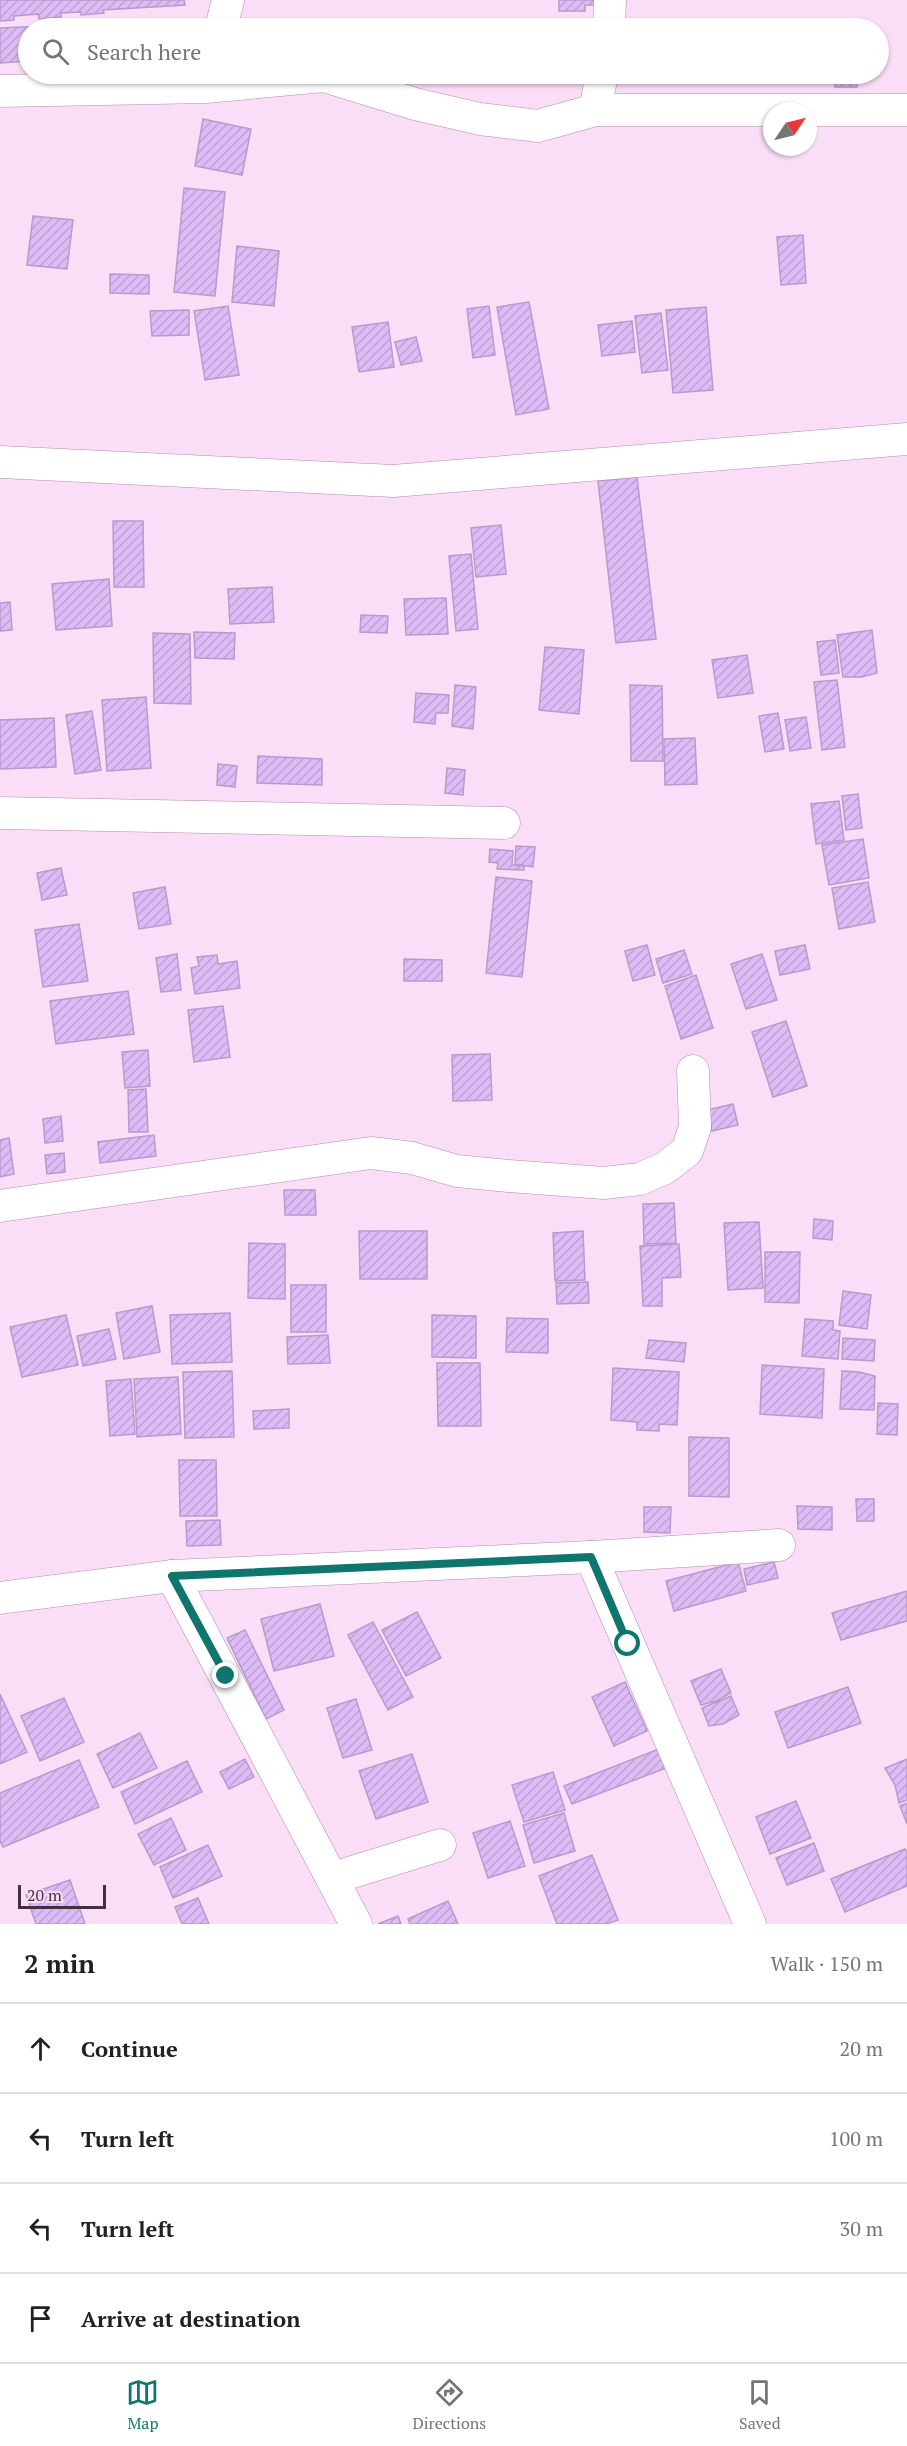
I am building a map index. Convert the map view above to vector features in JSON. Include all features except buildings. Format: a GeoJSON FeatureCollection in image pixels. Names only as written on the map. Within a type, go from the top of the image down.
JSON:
{"type":"FeatureCollection","features":[{"type":"Feature","properties":{"kind":"street"},"geometry":{"type":"LineString","coordinates":[[224,18],[228,0]]}},
{"type":"Feature","properties":{"kind":"street"},"geometry":{"type":"LineString","coordinates":[[609,18],[610,0]]}},
{"type":"Feature","properties":{"kind":"street"},"geometry":{"type":"LineString","coordinates":[[0,91],[132,84]]}},
{"type":"Feature","properties":{"kind":"street"},"geometry":{"type":"LineString","coordinates":[[350,84],[415,104],[480,119],[538,126],[595,110],[907,110]]}},
{"type":"Feature","properties":{"kind":"street"},"geometry":{"type":"LineString","coordinates":[[595,110],[600,84]]}},
{"type":"Feature","properties":{"kind":"street"},"geometry":{"type":"LineString","coordinates":[[0,462],[393,481],[907,439]]}},
{"type":"Feature","properties":{"kind":"street"},"geometry":{"type":"LineString","coordinates":[[0,813],[504,823]]}},
{"type":"Feature","properties":{"kind":"street"},"geometry":{"type":"LineString","coordinates":[[0,1206],[371,1153],[412,1158],[457,1171],[604,1183],[640,1179],[665,1168],[687,1151],[694,1127],[693,1071]]}},
{"type":"Feature","properties":{"kind":"street"},"geometry":{"type":"LineString","coordinates":[[0,1598],[172,1576],[591,1557],[779,1545]]}},
{"type":"Feature","properties":{"kind":"street"},"geometry":{"type":"LineString","coordinates":[[591,1557],[750,1924]]}},
{"type":"Feature","properties":{"kind":"street"},"geometry":{"type":"LineString","coordinates":[[172,1576],[356,1924]]}},
{"type":"Feature","properties":{"kind":"street"},"geometry":{"type":"LineString","coordinates":[[333,1878],[440,1845]]}},
{"type":"Feature","properties":{"kind":"route"},"geometry":{"type":"LineString","coordinates":[[226,1676],[172,1576],[591,1557],[628,1644]]}}]}
